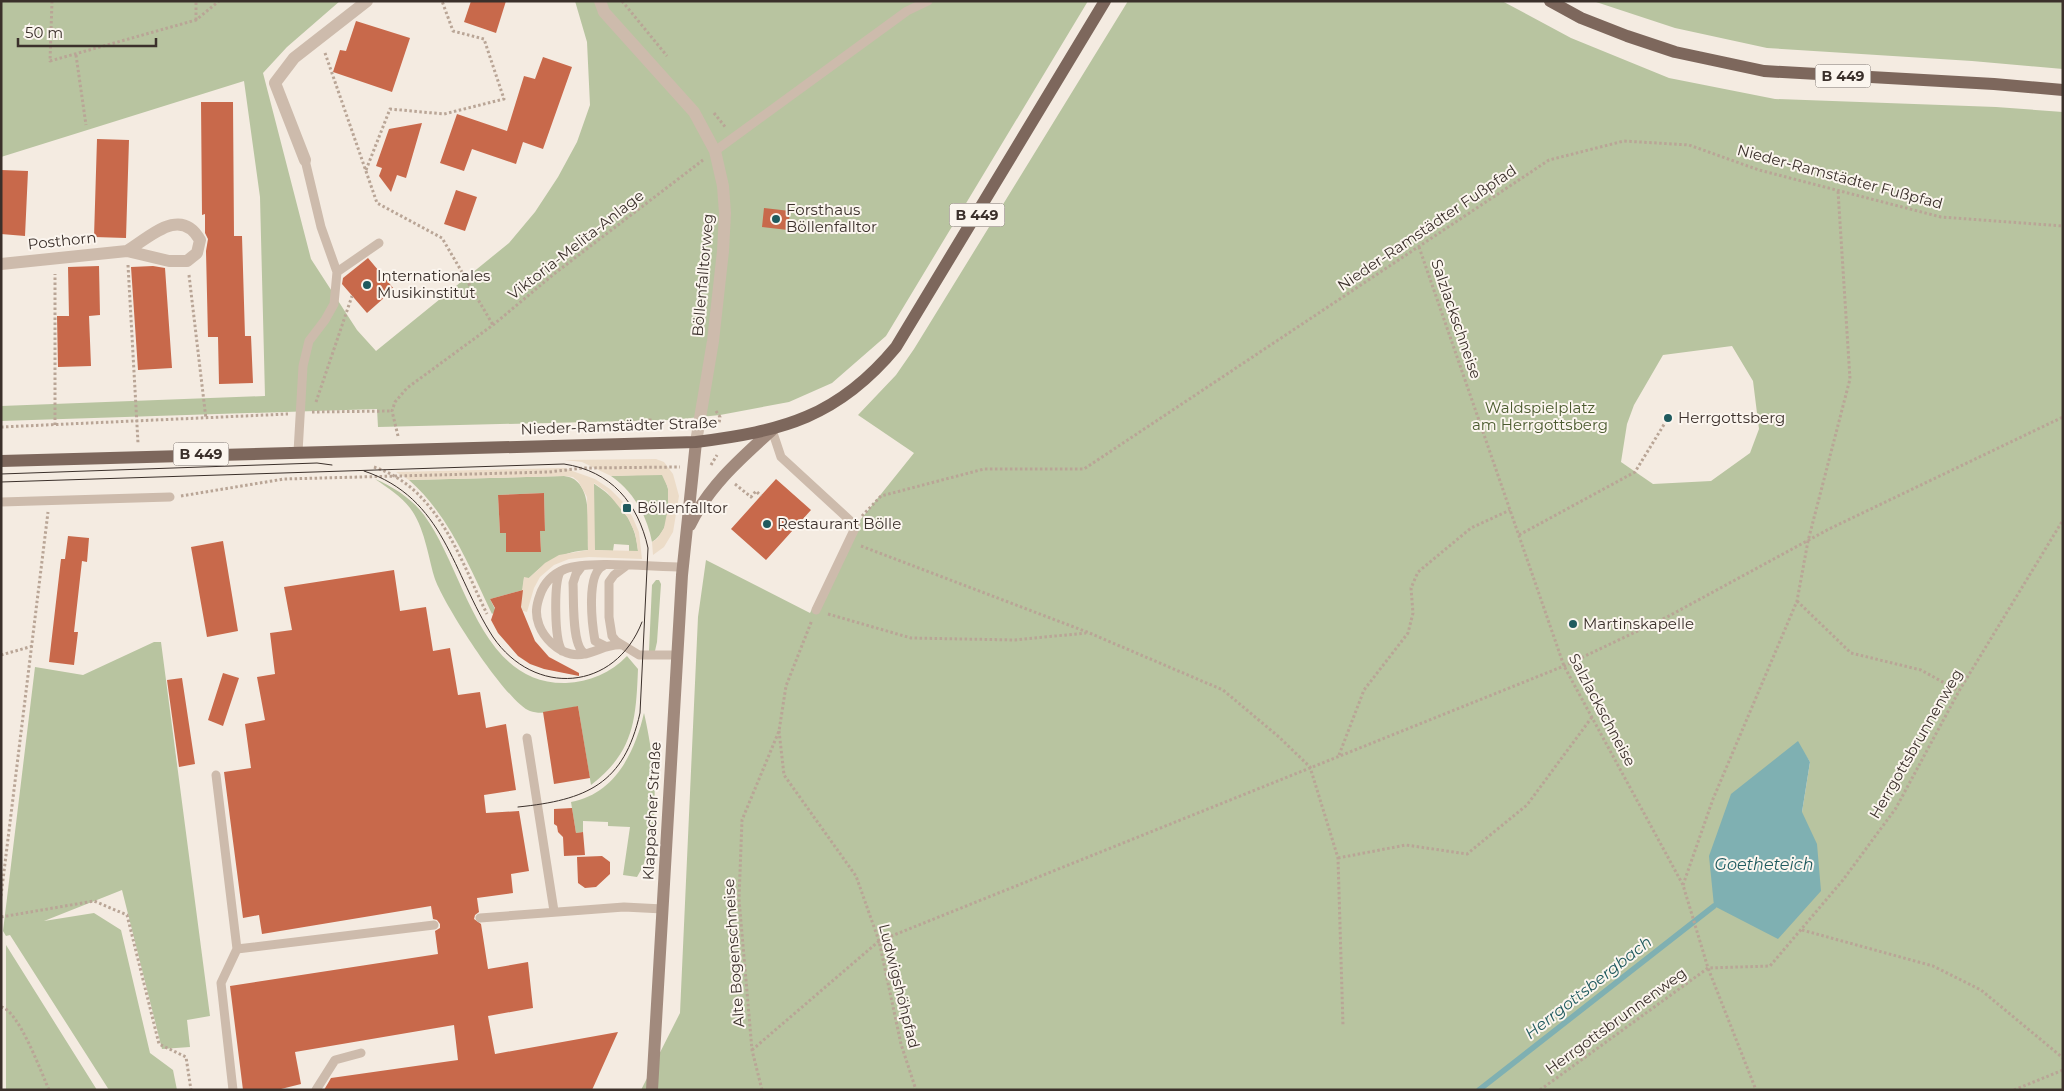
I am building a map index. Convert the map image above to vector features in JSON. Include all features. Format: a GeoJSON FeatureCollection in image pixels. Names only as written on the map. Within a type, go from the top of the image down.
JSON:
{"type":"FeatureCollection","features":[{"type":"Feature","properties":{"kind":"main road","name":"Nieder-Ramstädter Straße"},"geometry":{"type":"LineString","coordinates":[[1,461],[696,442],[772,430],[793,424],[838,402],[863,383],[896,347],[1105,1]]}},
{"type":"Feature","properties":{"kind":"main road","name":"B 449"},"geometry":{"type":"LineString","coordinates":[[1550,1],[1600,25],[1675,52],[1764,71],[1994,84],[2063,90]]}},
{"type":"Feature","properties":{"kind":"main road","name":"Klappacher Straße"},"geometry":{"type":"LineString","coordinates":[[685,534],[707,495],[728,471],[772,430]]}},
{"type":"Feature","properties":{"kind":"main road","name":"Klappacher Straße"},"geometry":{"type":"LineString","coordinates":[[652,1090],[685,534],[696,442]]}},
{"type":"Feature","properties":{"kind":"street"},"geometry":{"type":"LineString","coordinates":[[305,160],[275,83],[294,58],[367,1]]}},
{"type":"Feature","properties":{"kind":"street","name":"Böllenfalltorweg"},"geometry":{"type":"LineString","coordinates":[[600,1],[604,12],[694,112],[715,151],[725,213],[724,251],[714,341],[696,442]]}},
{"type":"Feature","properties":{"kind":"street","name":"Posthorn"},"geometry":{"type":"LineString","coordinates":[[1,264],[127,251],[169,261],[187,261],[197,252],[200,240],[193,228],[183,223],[168,226],[127,251]]}},
{"type":"Feature","properties":{"kind":"lane"},"geometry":{"type":"LineString","coordinates":[[715,151],[907,11],[928,1]]}},
{"type":"Feature","properties":{"kind":"lane"},"geometry":{"type":"LineString","coordinates":[[298,452],[303,366],[309,341],[326,320],[334,304],[337,272],[321,227],[305,160]]}},
{"type":"Feature","properties":{"kind":"lane"},"geometry":{"type":"LineString","coordinates":[[337,272],[380,243]]}},
{"type":"Feature","properties":{"kind":"lane"},"geometry":{"type":"LineString","coordinates":[[772,430],[781,458],[856,526],[816,610]]}},
{"type":"Feature","properties":{"kind":"lane"},"geometry":{"type":"LineString","coordinates":[[1,502],[170,497]]}},
{"type":"Feature","properties":{"kind":"lane"},"geometry":{"type":"LineString","coordinates":[[622,645],[614,644],[586,654],[572,655],[556,648],[542,631],[535,613],[543,587],[560,572],[582,566],[683,567]]}},
{"type":"Feature","properties":{"kind":"lane"},"geometry":{"type":"LineString","coordinates":[[582,566],[576,574],[573,583],[576,640],[580,650],[586,654]]}},
{"type":"Feature","properties":{"kind":"lane"},"geometry":{"type":"LineString","coordinates":[[602,566],[595,571],[592,581],[596,641],[606,646]]}},
{"type":"Feature","properties":{"kind":"lane"},"geometry":{"type":"LineString","coordinates":[[626,566],[614,575],[608,585],[612,636],[622,645],[639,654],[677,656]]}},
{"type":"Feature","properties":{"kind":"lane"},"geometry":{"type":"LineString","coordinates":[[560,572],[556,583],[558,640],[562,651]]}},
{"type":"Feature","properties":{"kind":"lane"},"geometry":{"type":"LineString","coordinates":[[527,738],[554,911]]}},
{"type":"Feature","properties":{"kind":"lane"},"geometry":{"type":"LineString","coordinates":[[216,775],[237,948],[221,983],[233,1090]]}},
{"type":"Feature","properties":{"kind":"lane"},"geometry":{"type":"LineString","coordinates":[[480,918],[624,907],[662,909]]}},
{"type":"Feature","properties":{"kind":"lane"},"geometry":{"type":"LineString","coordinates":[[237,948],[434,925]]}},
{"type":"Feature","properties":{"kind":"lane"},"geometry":{"type":"LineString","coordinates":[[316,1090],[335,1060],[361,1053]]}},
{"type":"Feature","properties":{"kind":"path"},"geometry":{"type":"LineString","coordinates":[[52,1],[50,61],[196,20],[219,1]]}},
{"type":"Feature","properties":{"kind":"path"},"geometry":{"type":"LineString","coordinates":[[196,1],[196,20]]}},
{"type":"Feature","properties":{"kind":"path"},"geometry":{"type":"LineString","coordinates":[[366,170],[390,109],[444,114],[504,99],[484,39],[453,31],[442,1]]}},
{"type":"Feature","properties":{"kind":"path"},"geometry":{"type":"LineString","coordinates":[[320,38],[377,203],[442,238],[493,325]]}},
{"type":"Feature","properties":{"kind":"path"},"geometry":{"type":"LineString","coordinates":[[76,55],[86,124]]}},
{"type":"Feature","properties":{"kind":"path","name":"Nieder-Ramstädter Fußpfad"},"geometry":{"type":"LineString","coordinates":[[856,526],[881,496],[984,469],[1084,469],[1549,160],[1624,141],[1689,146],[1759,170],[1941,217],[2063,226]]}},
{"type":"Feature","properties":{"kind":"path","name":"Viktoria-Melita-Anlage"},"geometry":{"type":"LineString","coordinates":[[392,411],[395,402],[407,388],[493,325],[554,274],[715,151]]}},
{"type":"Feature","properties":{"kind":"path"},"geometry":{"type":"LineString","coordinates":[[1683,885],[1713,799],[1797,601],[1808,541],[1850,379],[1838,191]]}},
{"type":"Feature","properties":{"kind":"path","name":"Salzlackschneise"},"geometry":{"type":"LineString","coordinates":[[1419,247],[1564,666],[1683,885],[1708,968],[1756,1090]]}},
{"type":"Feature","properties":{"kind":"path"},"geometry":{"type":"LineString","coordinates":[[127,251],[139,456]]}},
{"type":"Feature","properties":{"kind":"path"},"geometry":{"type":"LineString","coordinates":[[56,258],[56,425]]}},
{"type":"Feature","properties":{"kind":"path"},"geometry":{"type":"LineString","coordinates":[[187,261],[206,419]]}},
{"type":"Feature","properties":{"kind":"path"},"geometry":{"type":"LineString","coordinates":[[312,412],[352,296]]}},
{"type":"Feature","properties":{"kind":"path"},"geometry":{"type":"LineString","coordinates":[[1,427],[206,419],[312,412],[392,411],[400,449]]}},
{"type":"Feature","properties":{"kind":"path"},"geometry":{"type":"LineString","coordinates":[[717,411],[720,416]]}},
{"type":"Feature","properties":{"kind":"path"},"geometry":{"type":"LineString","coordinates":[[752,1050],[879,941],[1564,666],[1667,617],[1808,541],[2063,417]]}},
{"type":"Feature","properties":{"kind":"path"},"geometry":{"type":"LineString","coordinates":[[1519,535],[1635,472],[1668,418]]}},
{"type":"Feature","properties":{"kind":"path"},"geometry":{"type":"LineString","coordinates":[[711,465],[717,454]]}},
{"type":"Feature","properties":{"kind":"path"},"geometry":{"type":"LineString","coordinates":[[649,459],[649,467]]}},
{"type":"Feature","properties":{"kind":"path"},"geometry":{"type":"LineString","coordinates":[[368,465],[392,475],[416,491],[433,509],[487,614]]}},
{"type":"Feature","properties":{"kind":"path"},"geometry":{"type":"LineString","coordinates":[[170,497],[202,494],[284,479],[549,472],[583,468],[669,468]]}},
{"type":"Feature","properties":{"kind":"path"},"geometry":{"type":"LineString","coordinates":[[739,487],[751,497],[756,491],[761,496]]}},
{"type":"Feature","properties":{"kind":"path"},"geometry":{"type":"LineString","coordinates":[[1,896],[50,501]]}},
{"type":"Feature","properties":{"kind":"path"},"geometry":{"type":"LineString","coordinates":[[1338,756],[1364,690],[1408,632],[1413,613],[1411,588],[1418,572],[1471,528],[1510,510]]}},
{"type":"Feature","properties":{"kind":"path","name":"Herrgottsbrunnenweg"},"geometry":{"type":"LineString","coordinates":[[1540,1090],[1708,968],[1770,966],[1843,880],[1896,808],[1959,691],[2063,520]]}},
{"type":"Feature","properties":{"kind":"path"},"geometry":{"type":"LineString","coordinates":[[849,541],[1086,632],[1223,690],[1279,737],[1310,767],[1338,858],[1343,1026]]}},
{"type":"Feature","properties":{"kind":"path"},"geometry":{"type":"LineString","coordinates":[[1797,601],[1851,653],[1921,670],[1959,691]]}},
{"type":"Feature","properties":{"kind":"path"},"geometry":{"type":"LineString","coordinates":[[779,731],[786,686],[816,610],[911,638],[1015,640],[1086,632]]}},
{"type":"Feature","properties":{"kind":"path"},"geometry":{"type":"LineString","coordinates":[[1,654],[33,646]]}},
{"type":"Feature","properties":{"kind":"path"},"geometry":{"type":"LineString","coordinates":[[1338,858],[1406,845],[1467,854],[1527,805],[1592,717]]}},
{"type":"Feature","properties":{"kind":"path","name":"Ludwigshöhpfad"},"geometry":{"type":"LineString","coordinates":[[779,731],[784,775],[856,876],[879,941],[901,1044],[916,1090]]}},
{"type":"Feature","properties":{"kind":"path","name":"Alte Bogenschneise"},"geometry":{"type":"LineString","coordinates":[[762,1090],[752,1050],[739,899],[742,820],[779,731]]}},
{"type":"Feature","properties":{"kind":"path"},"geometry":{"type":"LineString","coordinates":[[1,917],[94,901],[128,915],[160,1044],[186,1057],[191,1090]]}},
{"type":"Feature","properties":{"kind":"path"},"geometry":{"type":"LineString","coordinates":[[1802,930],[1933,966],[1981,990],[2063,1058]]}},
{"type":"Feature","properties":{"kind":"path"},"geometry":{"type":"LineString","coordinates":[[1,1007],[6,1007],[12,1013],[49,1090]]}},
{"type":"Feature","properties":{"kind":"path"},"geometry":{"type":"LineString","coordinates":[[2014,1090],[2063,1070]]}},
{"type":"Feature","properties":{"kind":"green space"},"geometry":{"type":"Polygon","coordinates":[[[1,1],[340,1],[287,47],[263,73],[311,259],[357,330],[376,351],[509,243],[535,212],[558,177],[577,142],[590,105],[587,42],[575,1],[1088,1],[886,336],[832,383],[789,402],[720,415],[671,420],[378,427],[377,409],[1,421],[1,406],[265,396],[260,197],[244,81],[1,157],[1,1]]]}},
{"type":"Feature","properties":{"kind":"green space","name":"Waldspielplatz am Herrgottsberg"},"geometry":{"type":"Polygon","coordinates":[[[1128,1],[1502,1],[1571,38],[1669,78],[1775,99],[1996,107],[2063,112],[2063,1090],[641,1090],[680,1013],[698,617],[706,560],[810,613],[853,529],[914,453],[858,415],[896,375],[914,349],[1128,1]],[[1732,346],[1663,355],[1634,405],[1627,424],[1621,462],[1653,484],[1711,481],[1750,453],[1759,429],[1753,381],[1732,346]],[[1797,742],[1802,812],[1810,762],[1797,742]]]}},
{"type":"Feature","properties":{"kind":"green space"},"geometry":{"type":"Polygon","coordinates":[[[1593,1],[2063,1],[2063,69],[1972,61],[1767,48],[1675,28],[1593,1]]]}},
{"type":"Feature","properties":{"kind":"green space"},"geometry":{"type":"Polygon","coordinates":[[[662,474],[668,491],[669,510],[664,529],[652,542],[647,523],[638,505],[626,489],[611,476],[662,474]]]}},
{"type":"Feature","properties":{"kind":"green space"},"geometry":{"type":"Polygon","coordinates":[[[564,476],[574,479],[581,486],[585,495],[588,518],[588,550],[556,558],[529,578],[524,578],[523,590],[490,599],[496,611],[492,614],[447,525],[436,509],[409,480],[564,476]],[[544,493],[498,495],[500,533],[506,533],[506,552],[541,551],[540,531],[545,531],[544,493]]]}},
{"type":"Feature","properties":{"kind":"green space"},"geometry":{"type":"Polygon","coordinates":[[[375,479],[402,494],[424,515],[438,538],[478,620],[494,645],[513,665],[537,679],[566,683],[583,681],[599,676],[627,656],[638,669],[636,704],[630,734],[616,760],[591,785],[578,706],[554,712],[541,713],[530,711],[506,690],[461,628],[439,589],[415,515],[403,500],[375,479]]]}},
{"type":"Feature","properties":{"kind":"green space"},"geometry":{"type":"Polygon","coordinates":[[[593,483],[610,496],[624,512],[634,530],[638,551],[629,551],[629,545],[614,544],[613,551],[594,550],[593,483]]]}},
{"type":"Feature","properties":{"kind":"green space"},"geometry":{"type":"Polygon","coordinates":[[[656,580],[659,580],[661,584],[657,642],[655,651],[649,651],[652,585],[656,580]]]}},
{"type":"Feature","properties":{"kind":"green space"},"geometry":{"type":"Polygon","coordinates":[[[154,642],[161,642],[210,1016],[187,1020],[190,1047],[162,1049],[122,890],[44,921],[94,913],[121,930],[150,1053],[173,1070],[177,1090],[109,1090],[10,935],[6,936],[3,931],[35,667],[83,675],[154,642]]]}},
{"type":"Feature","properties":{"kind":"green space"},"geometry":{"type":"Polygon","coordinates":[[[644,713],[654,775],[655,797],[651,840],[646,860],[637,877],[623,875],[630,827],[608,826],[608,822],[583,821],[583,832],[576,833],[571,802],[600,790],[621,769],[635,742],[644,713]]]}},
{"type":"Feature","properties":{"kind":"green space"},"geometry":{"type":"Polygon","coordinates":[[[6,945],[97,1090],[6,1090],[6,945]]]}},
{"type":"Feature","properties":{"kind":"shaded area"},"geometry":{"type":"Polygon","coordinates":[[[656,459],[664,462],[673,474],[679,496],[673,532],[664,547],[653,555],[652,542],[657,539],[664,528],[668,508],[668,488],[662,475],[611,476],[582,462],[564,460],[656,459]]]}},
{"type":"Feature","properties":{"kind":"shaded area"},"geometry":{"type":"Polygon","coordinates":[[[564,468],[595,479],[610,489],[622,501],[632,516],[639,532],[642,559],[589,557],[569,559],[554,565],[540,577],[534,588],[527,612],[519,610],[524,577],[529,578],[545,563],[559,555],[588,550],[587,497],[578,481],[573,477],[564,476],[409,480],[396,472],[564,468]],[[594,483],[595,550],[638,551],[635,533],[628,518],[607,492],[594,483]]]}},
{"type":"Feature","properties":{"kind":"water","name":"Goetheteich"},"geometry":{"type":"Polygon","coordinates":[[[1798,741],[1810,762],[1802,812],[1817,844],[1821,891],[1778,939],[1714,906],[1709,856],[1731,794],[1798,741]]]}},
{"type":"Feature","properties":{"kind":"building"},"geometry":{"type":"Polygon","coordinates":[[[471,1],[506,1],[496,33],[464,22],[471,1]]]}},
{"type":"Feature","properties":{"kind":"building"},"geometry":{"type":"Polygon","coordinates":[[[356,21],[410,38],[392,92],[333,72],[340,50],[346,51],[356,21]]]}},
{"type":"Feature","properties":{"kind":"building"},"geometry":{"type":"Polygon","coordinates":[[[543,57],[572,67],[543,149],[523,142],[516,164],[472,149],[464,171],[440,163],[457,114],[507,131],[524,76],[535,79],[543,57]]]}},
{"type":"Feature","properties":{"kind":"building"},"geometry":{"type":"Polygon","coordinates":[[[201,102],[233,102],[234,236],[242,236],[245,336],[251,336],[253,383],[219,384],[218,337],[208,337],[206,251],[208,239],[205,233],[205,214],[202,215],[201,102]]]}},
{"type":"Feature","properties":{"kind":"building"},"geometry":{"type":"Polygon","coordinates":[[[422,123],[406,178],[397,175],[391,192],[379,176],[382,168],[376,166],[389,129],[422,123]]]}},
{"type":"Feature","properties":{"kind":"building"},"geometry":{"type":"Polygon","coordinates":[[[97,139],[129,140],[126,238],[94,237],[97,139]]]}},
{"type":"Feature","properties":{"kind":"building"},"geometry":{"type":"Polygon","coordinates":[[[1,170],[28,171],[25,236],[1,234],[1,170]]]}},
{"type":"Feature","properties":{"kind":"building"},"geometry":{"type":"Polygon","coordinates":[[[456,190],[477,197],[465,231],[444,224],[456,190]]]}},
{"type":"Feature","properties":{"kind":"building","name":"Forsthaus Böllenfalltor"},"geometry":{"type":"Polygon","coordinates":[[[764,208],[790,211],[788,230],[762,227],[764,208]]]}},
{"type":"Feature","properties":{"kind":"building","name":"Internationales Musikinstitut"},"geometry":{"type":"Polygon","coordinates":[[[368,258],[394,289],[367,313],[342,284],[343,278],[368,258]]]}},
{"type":"Feature","properties":{"kind":"building"},"geometry":{"type":"Polygon","coordinates":[[[99,266],[100,315],[89,316],[91,366],[58,367],[57,316],[69,316],[68,267],[99,266]]]}},
{"type":"Feature","properties":{"kind":"building"},"geometry":{"type":"Polygon","coordinates":[[[153,266],[165,268],[172,368],[138,370],[131,267],[153,266]]]}},
{"type":"Feature","properties":{"kind":"building","name":"Restaurant Bölle"},"geometry":{"type":"Polygon","coordinates":[[[776,479],[811,510],[766,560],[731,529],[776,479]]]}},
{"type":"Feature","properties":{"kind":"building"},"geometry":{"type":"Polygon","coordinates":[[[544,493],[545,531],[540,531],[541,552],[506,552],[506,533],[500,533],[498,495],[544,493]]]}},
{"type":"Feature","properties":{"kind":"building"},"geometry":{"type":"Polygon","coordinates":[[[68,536],[89,538],[87,562],[82,561],[74,632],[78,632],[74,665],[49,662],[61,559],[65,559],[68,536]]]}},
{"type":"Feature","properties":{"kind":"building"},"geometry":{"type":"Polygon","coordinates":[[[223,541],[238,631],[207,637],[191,547],[223,541]]]}},
{"type":"Feature","properties":{"kind":"building"},"geometry":{"type":"Polygon","coordinates":[[[394,570],[400,611],[426,607],[433,651],[450,648],[458,695],[480,692],[486,728],[506,724],[516,790],[484,795],[486,813],[519,811],[529,871],[511,874],[513,893],[477,898],[479,912],[475,915],[474,919],[481,924],[488,969],[528,962],[533,1008],[488,1016],[495,1054],[618,1032],[592,1090],[324,1090],[331,1078],[458,1060],[454,1025],[295,1052],[301,1084],[277,1090],[243,1090],[230,986],[438,954],[435,931],[440,928],[440,924],[437,920],[433,919],[431,906],[262,934],[259,915],[243,918],[224,772],[251,768],[245,724],[265,720],[257,677],[275,674],[270,633],[292,630],[284,587],[394,570]]]}},
{"type":"Feature","properties":{"kind":"building"},"geometry":{"type":"Polygon","coordinates":[[[523,590],[521,607],[535,641],[549,657],[579,673],[579,676],[544,669],[530,664],[518,656],[498,633],[491,620],[495,608],[490,599],[523,590]]]}},
{"type":"Feature","properties":{"kind":"building"},"geometry":{"type":"Polygon","coordinates":[[[223,673],[239,678],[223,726],[208,720],[223,673]]]}},
{"type":"Feature","properties":{"kind":"building"},"geometry":{"type":"Polygon","coordinates":[[[182,678],[195,764],[179,767],[167,680],[182,678]]]}},
{"type":"Feature","properties":{"kind":"building"},"geometry":{"type":"Polygon","coordinates":[[[578,706],[590,778],[554,784],[543,712],[578,706]]]}},
{"type":"Feature","properties":{"kind":"building"},"geometry":{"type":"Polygon","coordinates":[[[572,808],[576,833],[583,832],[585,855],[564,856],[563,837],[554,824],[554,809],[572,808]]]}},
{"type":"Feature","properties":{"kind":"building"},"geometry":{"type":"Polygon","coordinates":[[[602,856],[610,862],[610,874],[596,887],[585,888],[578,883],[577,857],[602,856]]]}},
{"type":"Feature","properties":{"kind":"waterway","name":"Herrgottsbergbach"},"geometry":{"type":"LineString","coordinates":[[1479,1090],[1714,906]]}},
{"type":"Feature","properties":{"kind":"tram line"},"geometry":{"type":"LineString","coordinates":[[1,474],[317,463],[332,465]]}},
{"type":"Feature","properties":{"kind":"tram line"},"geometry":{"type":"LineString","coordinates":[[1,482],[564,464],[581,468],[609,482],[629,503],[637,517],[648,548],[640,713],[633,737],[624,757],[613,772],[599,784],[583,793],[564,799],[518,807]]}},
{"type":"Feature","properties":{"kind":"tram line"},"geometry":{"type":"LineString","coordinates":[[364,471],[391,483],[413,499],[430,519],[444,540],[479,613],[493,637],[510,656],[530,670],[551,677],[573,678],[594,673],[613,662],[630,645],[642,622]]}},
{"type":"Feature","properties":{"kind":"place","name":"Forsthaus Böllenfalltor"},"geometry":{"type":"Point","coordinates":[776,219]}},
{"type":"Feature","properties":{"kind":"place","name":"Internationales Musikinstitut"},"geometry":{"type":"Point","coordinates":[367,285]}},
{"type":"Feature","properties":{"kind":"place","name":"Herrgottsberg"},"geometry":{"type":"Point","coordinates":[1668,418]}},
{"type":"Feature","properties":{"kind":"place","name":"Böllenfalltor"},"geometry":{"type":"Point","coordinates":[627,508]}},
{"type":"Feature","properties":{"kind":"place","name":"Restaurant Bölle"},"geometry":{"type":"Point","coordinates":[767,524]}},
{"type":"Feature","properties":{"kind":"place","name":"Martinskapelle"},"geometry":{"type":"Point","coordinates":[1573,624]}}]}
